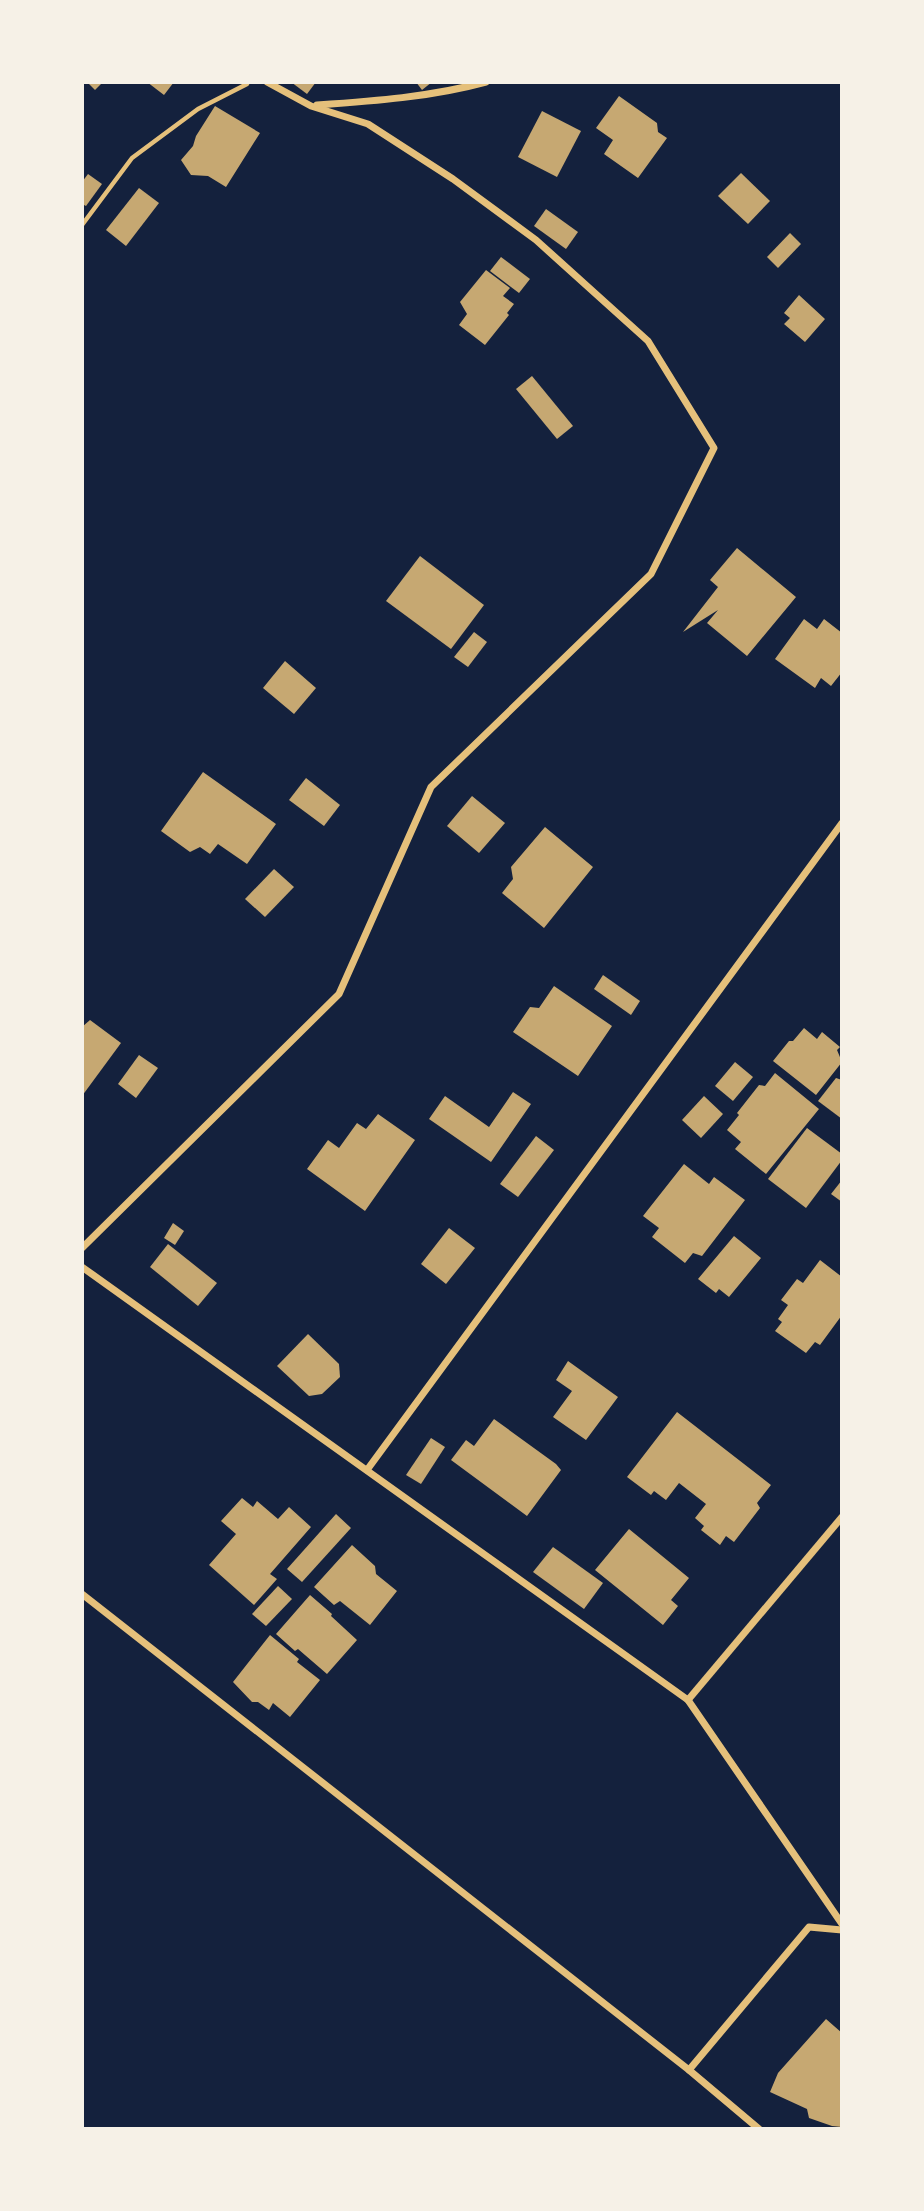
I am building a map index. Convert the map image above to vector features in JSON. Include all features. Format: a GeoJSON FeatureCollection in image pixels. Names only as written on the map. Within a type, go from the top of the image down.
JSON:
{"type":"FeatureCollection","features":[{"type":"Feature","properties":{"kind":"street"},"geometry":{"type":"LineString","coordinates":[[82,1248],[339,994],[431,787],[651,574],[714,448],[648,341],[536,240],[453,178],[368,124],[311,106],[267,82]]}},
{"type":"Feature","properties":{"kind":"street"},"geometry":{"type":"LineString","coordinates":[[311,106],[391,100],[486,82]]}},
{"type":"Feature","properties":{"kind":"street"},"geometry":{"type":"LineString","coordinates":[[367,1470],[842,823]]}},
{"type":"Feature","properties":{"kind":"street"},"geometry":{"type":"LineString","coordinates":[[82,1268],[688,1700],[842,1924]]}},
{"type":"Feature","properties":{"kind":"street"},"geometry":{"type":"LineString","coordinates":[[688,1700],[842,1517]]}},
{"type":"Feature","properties":{"kind":"street"},"geometry":{"type":"LineString","coordinates":[[82,1594],[689,2070],[759,2129]]}},
{"type":"Feature","properties":{"kind":"street"},"geometry":{"type":"LineString","coordinates":[[689,2070],[809,1927],[842,1930]]}},
{"type":"Feature","properties":{"kind":"path"},"geometry":{"type":"LineString","coordinates":[[82,225],[132,158],[198,109],[251,82]]}},
{"type":"Feature","properties":{"kind":"building"},"geometry":{"type":"Polygon","coordinates":[[[87,82],[103,82],[95,90],[87,82]]]}},
{"type":"Feature","properties":{"kind":"building"},"geometry":{"type":"Polygon","coordinates":[[[147,82],[174,82],[164,95],[147,82]]]}},
{"type":"Feature","properties":{"kind":"building"},"geometry":{"type":"Polygon","coordinates":[[[291,82],[316,82],[307,94],[291,82]]]}},
{"type":"Feature","properties":{"kind":"building"},"geometry":{"type":"Polygon","coordinates":[[[416,82],[432,82],[422,90],[416,82]]]}},
{"type":"Feature","properties":{"kind":"building"},"geometry":{"type":"Polygon","coordinates":[[[619,96],[657,123],[658,132],[667,138],[638,178],[604,154],[613,140],[596,128],[619,96]]]}},
{"type":"Feature","properties":{"kind":"building"},"geometry":{"type":"Polygon","coordinates":[[[215,106],[260,133],[226,187],[208,176],[191,175],[181,160],[193,146],[196,136],[215,106]]]}},
{"type":"Feature","properties":{"kind":"building"},"geometry":{"type":"Polygon","coordinates":[[[542,111],[581,131],[557,177],[518,157],[542,111]]]}},
{"type":"Feature","properties":{"kind":"building"},"geometry":{"type":"Polygon","coordinates":[[[741,173],[770,201],[748,224],[718,196],[741,173]]]}},
{"type":"Feature","properties":{"kind":"building"},"geometry":{"type":"Polygon","coordinates":[[[88,174],[102,184],[86,206],[82,204],[82,182],[88,174]]]}},
{"type":"Feature","properties":{"kind":"building"},"geometry":{"type":"Polygon","coordinates":[[[139,188],[159,203],[126,246],[106,230],[139,188]]]}},
{"type":"Feature","properties":{"kind":"building"},"geometry":{"type":"Polygon","coordinates":[[[546,209],[578,232],[566,249],[534,226],[546,209]]]}},
{"type":"Feature","properties":{"kind":"building"},"geometry":{"type":"Polygon","coordinates":[[[790,233],[801,244],[778,268],[767,257],[790,233]]]}},
{"type":"Feature","properties":{"kind":"building"},"geometry":{"type":"Polygon","coordinates":[[[501,257],[530,279],[519,293],[490,271],[501,257]]]}},
{"type":"Feature","properties":{"kind":"building"},"geometry":{"type":"Polygon","coordinates":[[[486,270],[510,288],[503,296],[514,304],[507,313],[509,315],[485,345],[459,325],[467,314],[460,302],[486,270]]]}},
{"type":"Feature","properties":{"kind":"building"},"geometry":{"type":"Polygon","coordinates":[[[799,295],[825,319],[805,342],[784,324],[790,318],[784,313],[799,295]]]}},
{"type":"Feature","properties":{"kind":"building"},"geometry":{"type":"Polygon","coordinates":[[[532,376],[573,426],[557,439],[516,389],[532,376]]]}},
{"type":"Feature","properties":{"kind":"building"},"geometry":{"type":"Polygon","coordinates":[[[737,548],[796,597],[747,656],[707,623],[718,610],[683,632],[718,587],[710,580],[737,548]]]}},
{"type":"Feature","properties":{"kind":"building"},"geometry":{"type":"Polygon","coordinates":[[[420,556],[484,605],[451,649],[386,601],[420,556]]]}},
{"type":"Feature","properties":{"kind":"building"},"geometry":{"type":"Polygon","coordinates":[[[804,619],[817,629],[824,619],[842,633],[842,672],[831,686],[821,678],[815,688],[775,659],[804,619]]]}},
{"type":"Feature","properties":{"kind":"building"},"geometry":{"type":"Polygon","coordinates":[[[474,632],[487,642],[468,667],[454,657],[474,632]]]}},
{"type":"Feature","properties":{"kind":"building"},"geometry":{"type":"Polygon","coordinates":[[[285,661],[316,688],[294,714],[263,688],[285,661]]]}},
{"type":"Feature","properties":{"kind":"building"},"geometry":{"type":"Polygon","coordinates":[[[203,772],[276,824],[247,864],[218,844],[210,854],[200,847],[190,852],[161,831],[203,772]]]}},
{"type":"Feature","properties":{"kind":"building"},"geometry":{"type":"Polygon","coordinates":[[[306,778],[340,805],[324,826],[289,800],[306,778]]]}},
{"type":"Feature","properties":{"kind":"building"},"geometry":{"type":"Polygon","coordinates":[[[472,796],[505,823],[479,853],[447,826],[472,796]]]}},
{"type":"Feature","properties":{"kind":"building"},"geometry":{"type":"Polygon","coordinates":[[[545,827],[593,867],[544,928],[502,893],[513,879],[511,867],[545,827]]]}},
{"type":"Feature","properties":{"kind":"building"},"geometry":{"type":"Polygon","coordinates":[[[274,869],[294,887],[265,917],[245,899],[274,869]]]}},
{"type":"Feature","properties":{"kind":"building"},"geometry":{"type":"Polygon","coordinates":[[[603,975],[640,1001],[631,1015],[594,989],[603,975]]]}},
{"type":"Feature","properties":{"kind":"building"},"geometry":{"type":"Polygon","coordinates":[[[554,986],[612,1026],[578,1076],[513,1032],[530,1007],[539,1008],[554,986]]]}},
{"type":"Feature","properties":{"kind":"building"},"geometry":{"type":"Polygon","coordinates":[[[90,1020],[121,1043],[82,1096],[82,1027],[90,1020]]]}},
{"type":"Feature","properties":{"kind":"building"},"geometry":{"type":"Polygon","coordinates":[[[804,1028],[817,1039],[822,1032],[840,1047],[837,1050],[842,1062],[816,1095],[773,1061],[804,1028]]]}},
{"type":"Feature","properties":{"kind":"building"},"geometry":{"type":"Polygon","coordinates":[[[139,1055],[158,1068],[136,1098],[118,1084],[139,1055]]]}},
{"type":"Feature","properties":{"kind":"building"},"geometry":{"type":"Polygon","coordinates":[[[735,1062],[753,1077],[733,1101],[715,1086],[735,1062]]]}},
{"type":"Feature","properties":{"kind":"building"},"geometry":{"type":"Polygon","coordinates":[[[775,1073],[819,1109],[766,1174],[735,1149],[741,1142],[727,1130],[759,1085],[765,1086],[775,1073]]]}},
{"type":"Feature","properties":{"kind":"building"},"geometry":{"type":"Polygon","coordinates":[[[836,1078],[842,1080],[842,1119],[818,1101],[836,1078]]]}},
{"type":"Feature","properties":{"kind":"building"},"geometry":{"type":"Polygon","coordinates":[[[513,1092],[531,1104],[491,1162],[429,1119],[445,1096],[489,1127],[513,1092]]]}},
{"type":"Feature","properties":{"kind":"building"},"geometry":{"type":"Polygon","coordinates":[[[704,1096],[723,1114],[701,1138],[682,1120],[704,1096]]]}},
{"type":"Feature","properties":{"kind":"building"},"geometry":{"type":"Polygon","coordinates":[[[378,1114],[415,1140],[365,1211],[307,1169],[328,1140],[339,1148],[357,1123],[366,1129],[378,1114]]]}},
{"type":"Feature","properties":{"kind":"building"},"geometry":{"type":"Polygon","coordinates":[[[807,1128],[842,1154],[842,1160],[806,1208],[768,1179],[807,1128]]]}},
{"type":"Feature","properties":{"kind":"building"},"geometry":{"type":"Polygon","coordinates":[[[536,1136],[554,1150],[518,1197],[500,1184],[536,1136]]]}},
{"type":"Feature","properties":{"kind":"building"},"geometry":{"type":"Polygon","coordinates":[[[684,1164],[709,1184],[714,1177],[745,1200],[702,1256],[693,1253],[685,1263],[652,1237],[659,1228],[643,1216],[684,1164]]]}},
{"type":"Feature","properties":{"kind":"building"},"geometry":{"type":"Polygon","coordinates":[[[842,1180],[842,1202],[831,1194],[842,1180]]]}},
{"type":"Feature","properties":{"kind":"building"},"geometry":{"type":"Polygon","coordinates":[[[173,1223],[184,1231],[175,1245],[164,1238],[173,1223]]]}},
{"type":"Feature","properties":{"kind":"building"},"geometry":{"type":"Polygon","coordinates":[[[449,1228],[475,1248],[446,1284],[421,1264],[449,1228]]]}},
{"type":"Feature","properties":{"kind":"building"},"geometry":{"type":"Polygon","coordinates":[[[734,1236],[761,1258],[729,1297],[719,1289],[716,1293],[698,1279],[734,1236]]]}},
{"type":"Feature","properties":{"kind":"building"},"geometry":{"type":"Polygon","coordinates":[[[168,1244],[217,1283],[198,1306],[150,1267],[168,1244]]]}},
{"type":"Feature","properties":{"kind":"building"},"geometry":{"type":"Polygon","coordinates":[[[820,1260],[842,1277],[842,1315],[820,1345],[815,1342],[806,1353],[775,1331],[782,1322],[778,1319],[788,1305],[781,1300],[797,1279],[803,1283],[820,1260]]]}},
{"type":"Feature","properties":{"kind":"building"},"geometry":{"type":"Polygon","coordinates":[[[308,1334],[339,1364],[340,1377],[322,1394],[309,1396],[277,1366],[308,1334]]]}},
{"type":"Feature","properties":{"kind":"building"},"geometry":{"type":"Polygon","coordinates":[[[568,1361],[618,1397],[586,1440],[553,1417],[572,1391],[556,1380],[568,1361]]]}},
{"type":"Feature","properties":{"kind":"building"},"geometry":{"type":"Polygon","coordinates":[[[677,1412],[771,1485],[757,1503],[760,1508],[734,1542],[726,1536],[720,1545],[701,1530],[704,1526],[695,1518],[706,1504],[679,1483],[666,1500],[654,1491],[651,1495],[627,1477],[677,1412]]]}},
{"type":"Feature","properties":{"kind":"building"},"geometry":{"type":"Polygon","coordinates":[[[494,1419],[561,1470],[527,1516],[451,1460],[466,1440],[474,1446],[494,1419]]]}},
{"type":"Feature","properties":{"kind":"building"},"geometry":{"type":"Polygon","coordinates":[[[431,1438],[445,1447],[421,1484],[406,1475],[431,1438]]]}},
{"type":"Feature","properties":{"kind":"building"},"geometry":{"type":"Polygon","coordinates":[[[242,1498],[253,1507],[257,1501],[278,1519],[289,1507],[311,1527],[270,1574],[277,1579],[254,1605],[209,1565],[236,1534],[221,1521],[242,1498]]]}},
{"type":"Feature","properties":{"kind":"building"},"geometry":{"type":"Polygon","coordinates":[[[336,1514],[351,1528],[302,1582],[287,1569],[336,1514]]]}},
{"type":"Feature","properties":{"kind":"building"},"geometry":{"type":"Polygon","coordinates":[[[629,1529],[689,1578],[671,1600],[678,1606],[663,1625],[595,1570],[629,1529]]]}},
{"type":"Feature","properties":{"kind":"building"},"geometry":{"type":"Polygon","coordinates":[[[352,1545],[375,1566],[376,1574],[397,1591],[370,1625],[340,1601],[334,1605],[314,1587],[352,1545]]]}},
{"type":"Feature","properties":{"kind":"building"},"geometry":{"type":"Polygon","coordinates":[[[553,1547],[603,1583],[584,1609],[533,1572],[553,1547]]]}},
{"type":"Feature","properties":{"kind":"building"},"geometry":{"type":"Polygon","coordinates":[[[278,1586],[292,1599],[266,1626],[252,1614],[278,1586]]]}},
{"type":"Feature","properties":{"kind":"building"},"geometry":{"type":"Polygon","coordinates":[[[310,1595],[357,1640],[327,1674],[276,1634],[310,1595]]]}},
{"type":"Feature","properties":{"kind":"building"},"geometry":{"type":"Polygon","coordinates":[[[270,1635],[320,1680],[290,1717],[273,1703],[269,1710],[258,1702],[252,1702],[233,1682],[270,1635]]]}},
{"type":"Feature","properties":{"kind":"building"},"geometry":{"type":"Polygon","coordinates":[[[826,2019],[842,2033],[842,2127],[809,2118],[807,2109],[770,2092],[778,2073],[826,2019]]]}}]}
